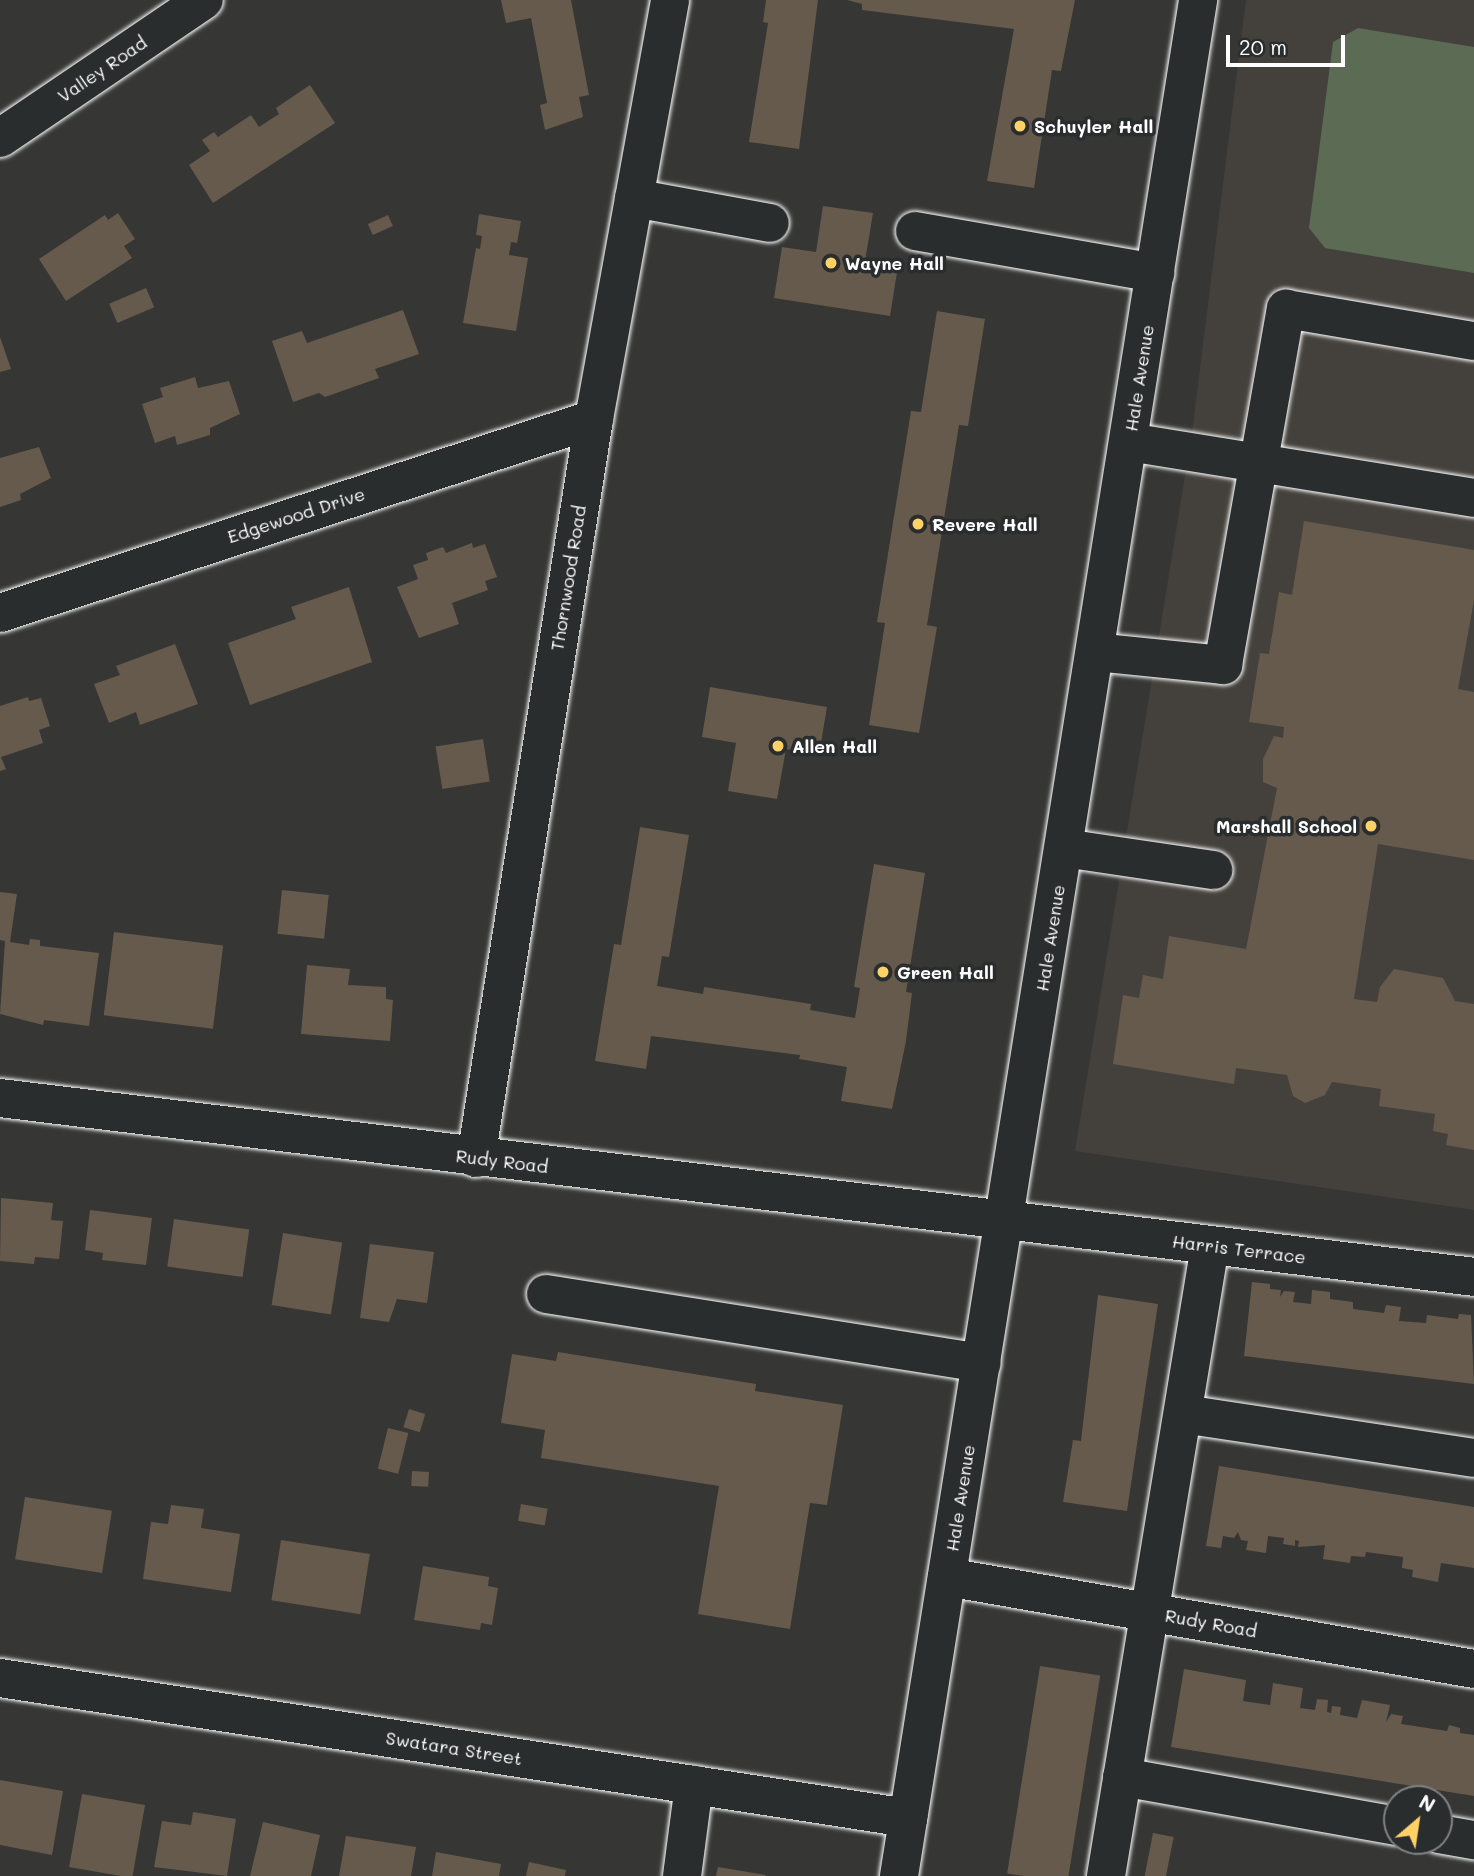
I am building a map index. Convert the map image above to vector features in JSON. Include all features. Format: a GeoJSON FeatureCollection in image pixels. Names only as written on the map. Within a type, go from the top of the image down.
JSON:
{"type":"FeatureCollection","features":[{"type":"Feature","properties":{"kind":"street","name":"Valley Road"},"geometry":{"type":"LineString","coordinates":[[0,138],[204,0]]}},
{"type":"Feature","properties":{"kind":"street","name":"Thornwood Road"},"geometry":{"type":"LineString","coordinates":[[476,1158],[594,419],[670,0]]}},
{"type":"Feature","properties":{"kind":"street","name":"Hale Avenue"},"geometry":{"type":"LineString","coordinates":[[899,1876],[1198,0]]}},
{"type":"Feature","properties":{"kind":"street"},"geometry":{"type":"LineString","coordinates":[[634,198],[770,223]]}},
{"type":"Feature","properties":{"kind":"street"},"geometry":{"type":"LineString","coordinates":[[915,231],[1155,273]]}},
{"type":"Feature","properties":{"kind":"street"},"geometry":{"type":"LineString","coordinates":[[1095,652],[1223,665],[1286,309],[1474,341]]}},
{"type":"Feature","properties":{"kind":"street","name":"Edgewood Drive"},"geometry":{"type":"LineString","coordinates":[[0,613],[594,419]]}},
{"type":"Feature","properties":{"kind":"street"},"geometry":{"type":"LineString","coordinates":[[1129,442],[1474,498]]}},
{"type":"Feature","properties":{"kind":"street"},"geometry":{"type":"LineString","coordinates":[[1064,848],[1213,870]]}},
{"type":"Feature","properties":{"kind":"street","name":"Rudy Road"},"geometry":{"type":"LineString","coordinates":[[0,1098],[476,1158],[1005,1219]]}},
{"type":"Feature","properties":{"kind":"street","name":"Harris Terrace"},"geometry":{"type":"LineString","coordinates":[[1005,1219],[1474,1277]]}},
{"type":"Feature","properties":{"kind":"street"},"geometry":{"type":"LineString","coordinates":[[1106,1876],[1210,1246]]}},
{"type":"Feature","properties":{"kind":"street"},"geometry":{"type":"LineString","coordinates":[[546,1294],[982,1363]]}},
{"type":"Feature","properties":{"kind":"street"},"geometry":{"type":"LineString","coordinates":[[1182,1413],[1474,1458]]}},
{"type":"Feature","properties":{"kind":"street","name":"Rudy Road"},"geometry":{"type":"LineString","coordinates":[[947,1577],[1474,1669]]}},
{"type":"Feature","properties":{"kind":"street","name":"Swatara Street"},"geometry":{"type":"LineString","coordinates":[[0,1678],[908,1818]]}},
{"type":"Feature","properties":{"kind":"street"},"geometry":{"type":"LineString","coordinates":[[1122,1777],[1383,1824]]}},
{"type":"Feature","properties":{"kind":"street"},"geometry":{"type":"LineString","coordinates":[[682,1876],[694,1785]]}},
{"type":"Feature","properties":{"kind":"street"},"geometry":{"type":"LineString","coordinates":[[1453,1836],[1474,1840]]}},
{"type":"Feature","properties":{"kind":"shaded area"},"geometry":{"type":"Polygon","coordinates":[[[1246,0],[1474,0],[1474,1210],[1075,1151],[1192,433],[1246,0]]]}},
{"type":"Feature","properties":{"kind":"green space"},"geometry":{"type":"Polygon","coordinates":[[[1358,28],[1474,47],[1474,273],[1325,248],[1309,228],[1333,42],[1358,28]]]}},
{"type":"Feature","properties":{"kind":"building"},"geometry":{"type":"Polygon","coordinates":[[[501,0],[571,0],[589,95],[579,97],[583,117],[545,130],[540,105],[547,103],[531,18],[506,23],[501,0]]]}},
{"type":"Feature","properties":{"kind":"building"},"geometry":{"type":"Polygon","coordinates":[[[766,0],[818,0],[799,149],[749,142],[768,23],[763,22],[766,0]]]}},
{"type":"Feature","properties":{"kind":"building","name":"Schuyler Hall"},"geometry":{"type":"Polygon","coordinates":[[[847,0],[1075,0],[1061,71],[1052,70],[1034,188],[987,181],[1014,29],[862,10],[862,4],[847,0]]]}},
{"type":"Feature","properties":{"kind":"building"},"geometry":{"type":"Polygon","coordinates":[[[310,85],[335,123],[213,203],[189,165],[210,151],[202,140],[214,132],[218,137],[251,115],[259,127],[279,114],[276,108],[310,85]]]}},
{"type":"Feature","properties":{"kind":"building","name":"Wayne Hall"},"geometry":{"type":"Polygon","coordinates":[[[823,206],[873,213],[865,261],[898,266],[890,316],[774,298],[782,247],[816,252],[823,206]]]}},
{"type":"Feature","properties":{"kind":"building"},"geometry":{"type":"Polygon","coordinates":[[[118,213],[135,239],[124,246],[132,258],[66,301],[39,259],[105,215],[108,220],[118,213]]]}},
{"type":"Feature","properties":{"kind":"building"},"geometry":{"type":"Polygon","coordinates":[[[479,214],[521,221],[517,243],[511,242],[509,255],[528,258],[516,331],[463,323],[476,248],[480,249],[482,236],[476,235],[479,214]]]}},
{"type":"Feature","properties":{"kind":"building"},"geometry":{"type":"Polygon","coordinates":[[[388,215],[393,226],[373,235],[368,224],[388,215]]]}},
{"type":"Feature","properties":{"kind":"building"},"geometry":{"type":"Polygon","coordinates":[[[146,288],[154,307],[117,323],[109,304],[146,288]]]}},
{"type":"Feature","properties":{"kind":"building"},"geometry":{"type":"Polygon","coordinates":[[[403,310],[419,354],[375,369],[379,378],[325,397],[319,393],[293,402],[272,341],[302,331],[307,343],[403,310]]]}},
{"type":"Feature","properties":{"kind":"building","name":"Revere Hall"},"geometry":{"type":"Polygon","coordinates":[[[937,311],[985,319],[968,426],[959,425],[927,625],[937,627],[919,733],[869,725],[885,623],[877,622],[911,411],[921,412],[937,311]]]}},
{"type":"Feature","properties":{"kind":"building"},"geometry":{"type":"Polygon","coordinates":[[[0,337],[11,369],[0,372],[0,337]]]}},
{"type":"Feature","properties":{"kind":"building"},"geometry":{"type":"Polygon","coordinates":[[[195,377],[198,388],[229,381],[240,414],[210,428],[210,435],[177,445],[175,436],[155,443],[142,404],[163,397],[160,388],[195,377]]]}},
{"type":"Feature","properties":{"kind":"building"},"geometry":{"type":"Polygon","coordinates":[[[39,447],[51,478],[20,494],[21,500],[0,507],[0,458],[39,447]]]}},
{"type":"Feature","properties":{"kind":"building","name":"Marshall School"},"geometry":{"type":"Polygon","coordinates":[[[1304,521],[1474,550],[1474,600],[1458,689],[1474,692],[1474,860],[1378,844],[1354,999],[1377,1002],[1380,987],[1394,969],[1443,978],[1455,1001],[1474,1004],[1474,1150],[1446,1145],[1448,1134],[1433,1131],[1435,1114],[1379,1106],[1381,1089],[1332,1082],[1325,1095],[1305,1103],[1293,1096],[1287,1075],[1236,1068],[1234,1084],[1113,1064],[1123,995],[1139,998],[1143,975],[1163,979],[1169,936],[1246,949],[1277,788],[1263,782],[1263,759],[1274,736],[1283,738],[1284,727],[1249,722],[1260,653],[1269,654],[1279,592],[1292,595],[1304,521]]]}},
{"type":"Feature","properties":{"kind":"building"},"geometry":{"type":"Polygon","coordinates":[[[472,543],[473,548],[485,544],[497,577],[485,581],[488,590],[452,603],[459,624],[419,638],[397,587],[418,579],[413,565],[428,560],[426,553],[443,547],[446,553],[472,543]]]}},
{"type":"Feature","properties":{"kind":"building"},"geometry":{"type":"Polygon","coordinates":[[[349,587],[372,662],[250,705],[228,643],[296,619],[291,607],[349,587]]]}},
{"type":"Feature","properties":{"kind":"building"},"geometry":{"type":"Polygon","coordinates":[[[175,644],[198,704],[140,725],[136,712],[109,723],[94,684],[120,675],[116,666],[175,644]]]}},
{"type":"Feature","properties":{"kind":"building","name":"Allen Hall"},"geometry":{"type":"Polygon","coordinates":[[[710,687],[827,707],[819,755],[786,749],[777,799],[728,791],[736,743],[702,737],[710,687]]]}},
{"type":"Feature","properties":{"kind":"building"},"geometry":{"type":"Polygon","coordinates":[[[28,697],[29,701],[41,698],[50,726],[39,730],[43,743],[1,757],[6,769],[0,771],[0,706],[28,697]]]}},
{"type":"Feature","properties":{"kind":"building"},"geometry":{"type":"Polygon","coordinates":[[[483,739],[490,781],[442,789],[436,747],[483,739]]]}},
{"type":"Feature","properties":{"kind":"building","name":"Green Hall"},"geometry":{"type":"Polygon","coordinates":[[[640,827],[689,835],[669,957],[662,956],[657,986],[703,994],[704,987],[811,1004],[810,1010],[855,1018],[860,988],[854,987],[874,864],[925,873],[906,992],[912,993],[906,1041],[892,1109],[841,1101],[847,1067],[799,1059],[800,1055],[651,1036],[646,1069],[595,1061],[614,944],[621,945],[640,827]]]}},
{"type":"Feature","properties":{"kind":"building"},"geometry":{"type":"Polygon","coordinates":[[[282,890],[329,895],[324,939],[277,934],[282,890]]]}},
{"type":"Feature","properties":{"kind":"building"},"geometry":{"type":"Polygon","coordinates":[[[0,892],[17,894],[10,942],[29,945],[30,939],[40,940],[40,946],[99,953],[89,1026],[44,1020],[43,1025],[0,1014],[5,941],[0,940],[0,892]]]}},
{"type":"Feature","properties":{"kind":"building"},"geometry":{"type":"Polygon","coordinates":[[[114,932],[223,945],[213,1029],[104,1015],[114,932]]]}},
{"type":"Feature","properties":{"kind":"building"},"geometry":{"type":"Polygon","coordinates":[[[307,965],[350,969],[348,985],[386,987],[386,999],[393,1000],[390,1041],[301,1034],[307,965]]]}},
{"type":"Feature","properties":{"kind":"building"},"geometry":{"type":"Polygon","coordinates":[[[1,1198],[53,1203],[51,1220],[63,1221],[59,1259],[35,1257],[34,1264],[0,1261],[1,1198]]]}},
{"type":"Feature","properties":{"kind":"building"},"geometry":{"type":"Polygon","coordinates":[[[90,1210],[152,1218],[146,1265],[102,1260],[103,1253],[85,1250],[90,1210]]]}},
{"type":"Feature","properties":{"kind":"building"},"geometry":{"type":"Polygon","coordinates":[[[174,1219],[249,1230],[243,1277],[167,1267],[174,1219]]]}},
{"type":"Feature","properties":{"kind":"building"},"geometry":{"type":"Polygon","coordinates":[[[283,1233],[342,1242],[331,1314],[272,1305],[283,1233]]]}},
{"type":"Feature","properties":{"kind":"building"},"geometry":{"type":"Polygon","coordinates":[[[370,1244],[434,1252],[427,1303],[397,1299],[389,1322],[360,1318],[370,1244]]]}},
{"type":"Feature","properties":{"kind":"building"},"geometry":{"type":"Polygon","coordinates":[[[1252,1282],[1270,1284],[1270,1289],[1281,1290],[1280,1297],[1284,1291],[1295,1292],[1293,1302],[1311,1304],[1312,1290],[1330,1292],[1330,1299],[1353,1302],[1353,1309],[1384,1313],[1386,1305],[1401,1307],[1399,1321],[1426,1323],[1427,1315],[1458,1319],[1459,1314],[1471,1315],[1474,1384],[1244,1356],[1252,1282]]]}},
{"type":"Feature","properties":{"kind":"building"},"geometry":{"type":"Polygon","coordinates":[[[1098,1295],[1158,1304],[1127,1511],[1063,1502],[1073,1440],[1081,1441],[1098,1295]]]}},
{"type":"Feature","properties":{"kind":"building"},"geometry":{"type":"Polygon","coordinates":[[[558,1352],[756,1384],[755,1391],[843,1405],[827,1505],[810,1503],[790,1629],[698,1614],[719,1486],[541,1458],[545,1430],[501,1423],[512,1354],[556,1361],[558,1352]]]}},
{"type":"Feature","properties":{"kind":"building"},"geometry":{"type":"Polygon","coordinates":[[[409,1409],[425,1414],[420,1432],[403,1427],[409,1409]]]}},
{"type":"Feature","properties":{"kind":"building"},"geometry":{"type":"Polygon","coordinates":[[[388,1428],[408,1433],[398,1474],[378,1469],[388,1428]]]}},
{"type":"Feature","properties":{"kind":"building"},"geometry":{"type":"Polygon","coordinates":[[[1219,1466],[1474,1507],[1474,1568],[1441,1563],[1438,1582],[1412,1577],[1413,1570],[1402,1568],[1403,1557],[1366,1552],[1365,1557],[1351,1556],[1350,1563],[1323,1559],[1325,1545],[1298,1547],[1299,1541],[1295,1540],[1295,1546],[1283,1544],[1284,1538],[1268,1536],[1266,1553],[1246,1550],[1248,1541],[1241,1540],[1238,1532],[1234,1538],[1223,1536],[1221,1548],[1206,1546],[1219,1466]]]}},
{"type":"Feature","properties":{"kind":"building"},"geometry":{"type":"Polygon","coordinates":[[[412,1471],[429,1472],[428,1487],[411,1486],[412,1471]]]}},
{"type":"Feature","properties":{"kind":"building"},"geometry":{"type":"Polygon","coordinates":[[[25,1497],[112,1511],[102,1573],[15,1559],[25,1497]]]}},
{"type":"Feature","properties":{"kind":"building"},"geometry":{"type":"Polygon","coordinates":[[[521,1504],[548,1509],[545,1525],[518,1521],[521,1504]]]}},
{"type":"Feature","properties":{"kind":"building"},"geometry":{"type":"Polygon","coordinates":[[[171,1505],[204,1509],[201,1528],[240,1534],[231,1592],[143,1579],[151,1522],[168,1524],[171,1505]]]}},
{"type":"Feature","properties":{"kind":"building"},"geometry":{"type":"Polygon","coordinates":[[[281,1540],[370,1554],[360,1614],[271,1600],[281,1540]]]}},
{"type":"Feature","properties":{"kind":"building"},"geometry":{"type":"Polygon","coordinates":[[[423,1566],[489,1577],[488,1586],[498,1588],[492,1625],[481,1623],[480,1630],[414,1620],[423,1566]]]}},
{"type":"Feature","properties":{"kind":"building"},"geometry":{"type":"Polygon","coordinates":[[[1040,1666],[1100,1676],[1068,1876],[1007,1873],[1040,1666]]]}},
{"type":"Feature","properties":{"kind":"building"},"geometry":{"type":"Polygon","coordinates":[[[1184,1669],[1246,1680],[1243,1701],[1270,1705],[1273,1683],[1303,1688],[1300,1708],[1315,1710],[1317,1699],[1328,1700],[1327,1712],[1331,1713],[1332,1706],[1341,1707],[1340,1715],[1357,1718],[1362,1700],[1390,1705],[1386,1722],[1391,1714],[1403,1716],[1401,1724],[1447,1731],[1449,1725],[1460,1728],[1460,1733],[1474,1735],[1474,1796],[1453,1793],[1453,1785],[1406,1785],[1171,1747],[1184,1669]]]}},
{"type":"Feature","properties":{"kind":"building"},"geometry":{"type":"Polygon","coordinates":[[[0,1780],[63,1791],[52,1855],[0,1845],[0,1780]]]}},
{"type":"Feature","properties":{"kind":"building"},"geometry":{"type":"Polygon","coordinates":[[[82,1794],[145,1805],[133,1876],[69,1867],[82,1794]]]}},
{"type":"Feature","properties":{"kind":"building"},"geometry":{"type":"Polygon","coordinates":[[[193,1812],[236,1819],[227,1876],[154,1867],[162,1821],[191,1825],[193,1812]]]}},
{"type":"Feature","properties":{"kind":"building"},"geometry":{"type":"Polygon","coordinates":[[[263,1822],[320,1835],[311,1876],[250,1876],[263,1822]]]}},
{"type":"Feature","properties":{"kind":"building"},"geometry":{"type":"Polygon","coordinates":[[[1153,1833],[1174,1837],[1166,1876],[1145,1876],[1153,1833]]]}},
{"type":"Feature","properties":{"kind":"building"},"geometry":{"type":"Polygon","coordinates":[[[346,1836],[416,1847],[411,1876],[339,1876],[346,1836]]]}},
{"type":"Feature","properties":{"kind":"building"},"geometry":{"type":"Polygon","coordinates":[[[436,1852],[501,1864],[499,1876],[432,1876],[436,1852]]]}},
{"type":"Feature","properties":{"kind":"building"},"geometry":{"type":"Polygon","coordinates":[[[529,1862],[566,1870],[565,1876],[526,1876],[529,1862]]]}},
{"type":"Feature","properties":{"kind":"building"},"geometry":{"type":"Polygon","coordinates":[[[718,1867],[766,1875],[716,1876],[718,1867]]]}},
{"type":"Feature","properties":{"kind":"place","name":"Schuyler Hall"},"geometry":{"type":"Point","coordinates":[1020,126]}},
{"type":"Feature","properties":{"kind":"place","name":"Wayne Hall"},"geometry":{"type":"Point","coordinates":[831,263]}},
{"type":"Feature","properties":{"kind":"place","name":"Revere Hall"},"geometry":{"type":"Point","coordinates":[918,524]}},
{"type":"Feature","properties":{"kind":"place","name":"Allen Hall"},"geometry":{"type":"Point","coordinates":[778,746]}},
{"type":"Feature","properties":{"kind":"place","name":"Marshall School"},"geometry":{"type":"Point","coordinates":[1371,826]}},
{"type":"Feature","properties":{"kind":"place","name":"Green Hall"},"geometry":{"type":"Point","coordinates":[883,972]}}]}
